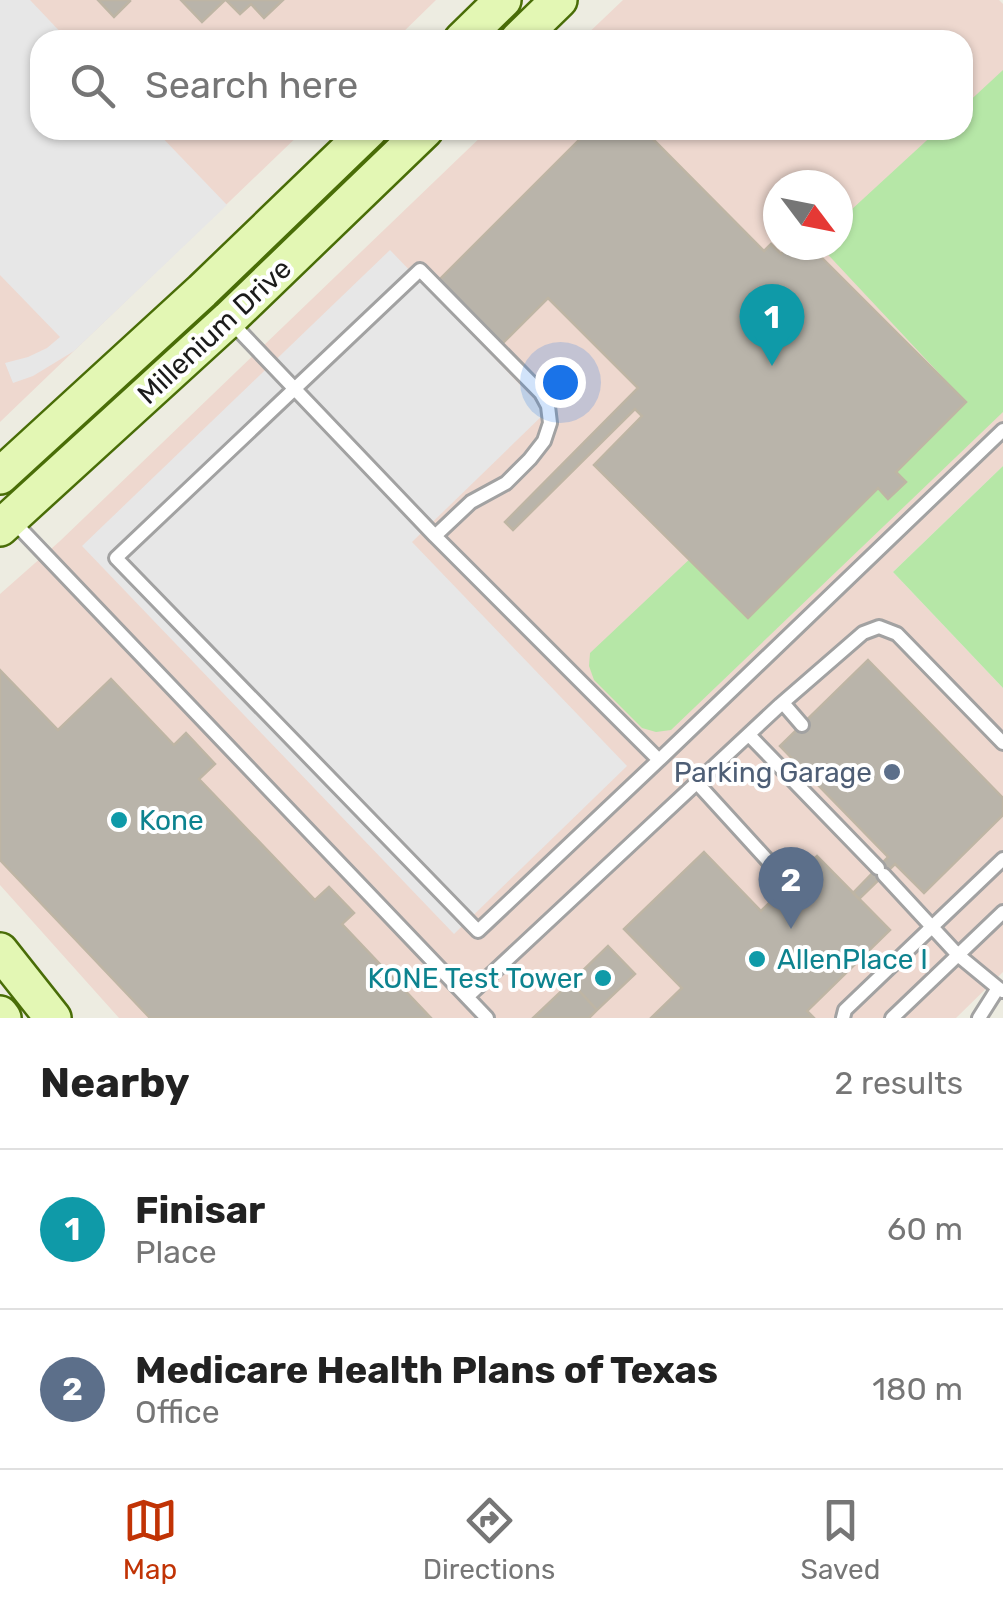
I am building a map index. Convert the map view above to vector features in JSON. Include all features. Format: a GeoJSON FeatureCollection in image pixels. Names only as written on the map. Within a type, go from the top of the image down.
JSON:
{"type":"FeatureCollection","features":[{"type":"Feature","properties":{"kind":"street"},"geometry":{"type":"LineString","coordinates":[[472,30],[504,0]]}},
{"type":"Feature","properties":{"kind":"street"},"geometry":{"type":"LineString","coordinates":[[528,30],[559,0]]}},
{"type":"Feature","properties":{"kind":"street","name":"Millenium Drive"},"geometry":{"type":"LineString","coordinates":[[0,476],[202,291],[359,140]]}},
{"type":"Feature","properties":{"kind":"street","name":"Millenium Drive"},"geometry":{"type":"LineString","coordinates":[[4,518],[229,319],[415,140]]}},
{"type":"Feature","properties":{"kind":"street"},"geometry":{"type":"LineString","coordinates":[[202,291],[229,319]]}},
{"type":"Feature","properties":{"kind":"street"},"geometry":{"type":"LineString","coordinates":[[0,951],[53,1018]]}},
{"type":"Feature","properties":{"kind":"lane"},"geometry":{"type":"LineString","coordinates":[[435,536],[470,502],[506,482],[544,442],[550,423],[541,393],[420,270],[116,558],[478,930],[1003,430]]}},
{"type":"Feature","properties":{"kind":"lane"},"geometry":{"type":"LineString","coordinates":[[229,319],[435,536],[659,760]]}},
{"type":"Feature","properties":{"kind":"lane"},"geometry":{"type":"LineString","coordinates":[[4,518],[487,1018]]}},
{"type":"Feature","properties":{"kind":"lane"},"geometry":{"type":"LineString","coordinates":[[467,997],[862,633],[878,627],[897,634],[1003,744]]}},
{"type":"Feature","properties":{"kind":"lane"},"geometry":{"type":"LineString","coordinates":[[784,703],[802,724]]}},
{"type":"Feature","properties":{"kind":"lane"},"geometry":{"type":"LineString","coordinates":[[750,736],[958,956],[1000,990],[980,1018]]}},
{"type":"Feature","properties":{"kind":"lane"},"geometry":{"type":"LineString","coordinates":[[698,784],[782,876]]}},
{"type":"Feature","properties":{"kind":"lane"},"geometry":{"type":"LineString","coordinates":[[842,1018],[845,1010],[1003,859]]}},
{"type":"Feature","properties":{"kind":"lane"},"geometry":{"type":"LineString","coordinates":[[892,1018],[1003,912]]}},
{"type":"Feature","properties":{"kind":"shaded area"},"geometry":{"type":"Polygon","coordinates":[[[0,0],[436,0],[405,30],[30,30],[30,140],[294,140],[0,422],[0,0]]]}},
{"type":"Feature","properties":{"kind":"shaded area"},"geometry":{"type":"Polygon","coordinates":[[[0,0],[30,0],[58,30],[30,30],[30,140],[165,140],[227,205],[74,351],[33,376],[13,383],[5,363],[28,357],[60,337],[0,275],[0,0]]]}},
{"type":"Feature","properties":{"kind":"shaded area"},"geometry":{"type":"Polygon","coordinates":[[[623,0],[999,0],[1003,4],[1003,466],[893,572],[1003,688],[1003,972],[956,1018],[119,1018],[0,885],[0,594],[478,140],[973,140],[973,30],[592,30],[623,0]]]}},
{"type":"Feature","properties":{"kind":"shaded area"},"geometry":{"type":"Polygon","coordinates":[[[390,250],[546,412],[412,542],[627,766],[454,934],[82,546],[390,250]]]}},
{"type":"Feature","properties":{"kind":"green space"},"geometry":{"type":"Polygon","coordinates":[[[1003,70],[1003,412],[671,730],[656,732],[642,728],[594,680],[590,653],[694,555],[964,400],[833,260],[853,260],[853,208],[927,140],[973,140],[973,98],[1003,70]]]}},
{"type":"Feature","properties":{"kind":"green space"},"geometry":{"type":"Polygon","coordinates":[[[1003,466],[1003,688],[893,572],[1003,466]]]}},
{"type":"Feature","properties":{"kind":"building"},"geometry":{"type":"Polygon","coordinates":[[[98,0],[129,0],[130,1],[114,17],[98,0]]]}},
{"type":"Feature","properties":{"kind":"building"},"geometry":{"type":"Polygon","coordinates":[[[181,0],[225,0],[202,22],[181,0]]]}},
{"type":"Feature","properties":{"kind":"building"},"geometry":{"type":"Polygon","coordinates":[[[226,0],[283,0],[264,18],[251,4],[240,14],[226,0]]]}},
{"type":"Feature","properties":{"kind":"building"},"geometry":{"type":"Polygon","coordinates":[[[579,140],[654,140],[763,250],[763,260],[824,260],[966,402],[896,472],[906,482],[888,499],[878,488],[748,618],[594,465],[642,416],[635,409],[513,530],[505,522],[638,388],[548,298],[502,344],[439,280],[579,140]]]}},
{"type":"Feature","properties":{"kind":"building","name":"Parking Garage"},"geometry":{"type":"Polygon","coordinates":[[[868,660],[1003,798],[1003,815],[924,893],[895,864],[859,899],[853,893],[888,857],[780,746],[868,660]]]}},
{"type":"Feature","properties":{"kind":"building","name":"Kone"},"geometry":{"type":"Polygon","coordinates":[[[0,670],[58,730],[111,679],[174,745],[186,733],[215,764],[199,779],[315,900],[329,887],[354,913],[342,924],[431,1018],[150,1018],[0,860],[0,670]]]}},
{"type":"Feature","properties":{"kind":"building","name":"AllenPlace I"},"geometry":{"type":"Polygon","coordinates":[[[704,852],[761,911],[817,856],[890,930],[807,1011],[814,1018],[651,1018],[682,988],[624,929],[704,852]]]}},
{"type":"Feature","properties":{"kind":"building","name":"KONE Test Tower"},"geometry":{"type":"Polygon","coordinates":[[[608,946],[635,974],[597,1010],[571,982],[608,946]]]}},
{"type":"Feature","properties":{"kind":"building","name":"KONE Test Tower"},"geometry":{"type":"Polygon","coordinates":[[[571,982],[597,1010],[589,1018],[533,1018],[571,982]]]}},
{"type":"Feature","properties":{"kind":"place","name":"Finisar"},"geometry":{"type":"Point","coordinates":[772,366]}},
{"type":"Feature","properties":{"kind":"place","name":"Parking Garage"},"geometry":{"type":"Point","coordinates":[892,772]}},
{"type":"Feature","properties":{"kind":"place","name":"Kone"},"geometry":{"type":"Point","coordinates":[119,820]}},
{"type":"Feature","properties":{"kind":"place","name":"Medicare Health Plans of Texas"},"geometry":{"type":"Point","coordinates":[791,929]}},
{"type":"Feature","properties":{"kind":"place","name":"AllenPlace I"},"geometry":{"type":"Point","coordinates":[757,959]}},
{"type":"Feature","properties":{"kind":"place","name":"KONE Test Tower"},"geometry":{"type":"Point","coordinates":[603,978]}}]}
